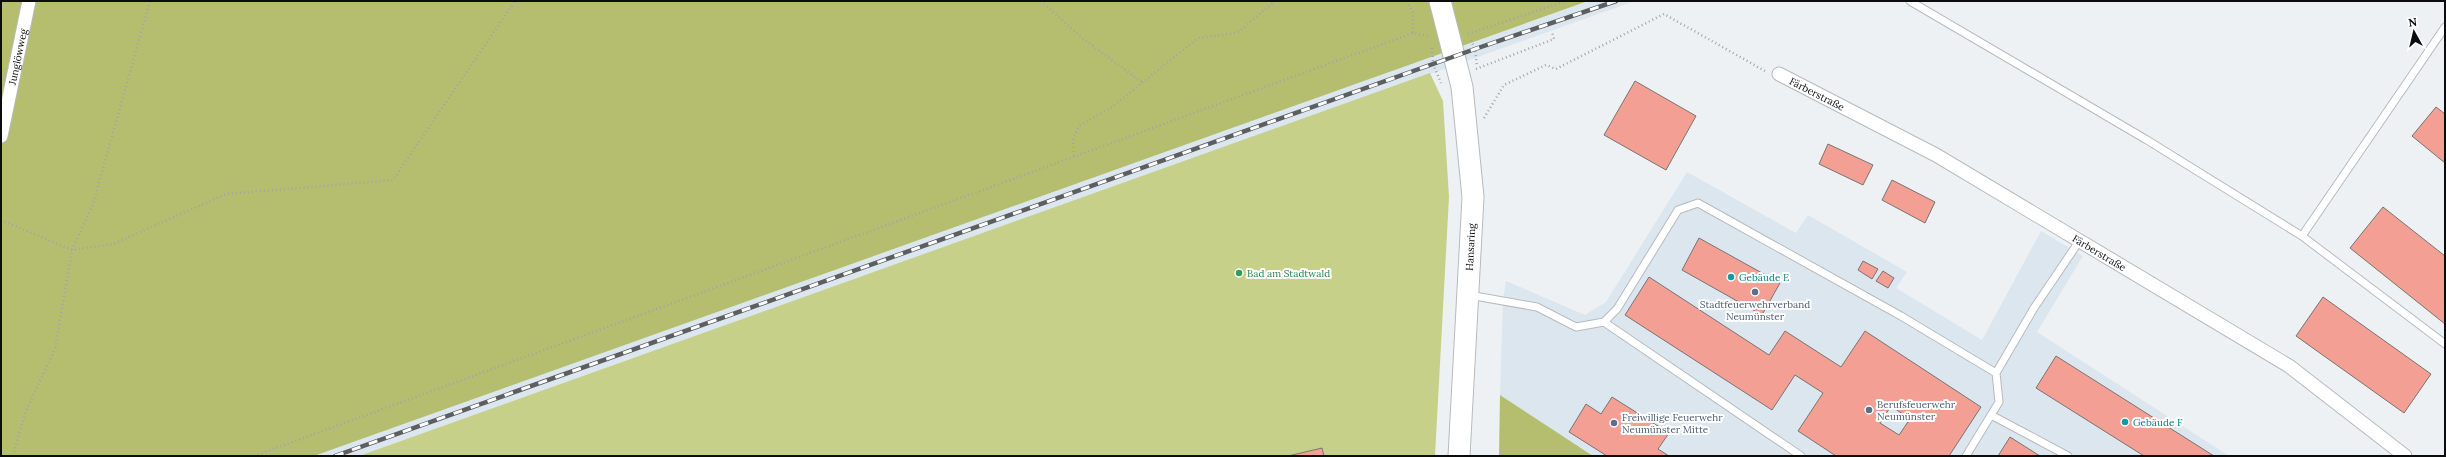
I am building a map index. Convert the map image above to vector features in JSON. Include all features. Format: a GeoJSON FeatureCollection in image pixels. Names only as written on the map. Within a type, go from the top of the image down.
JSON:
{"type":"FeatureCollection","features":[{"type":"Feature","properties":{"kind":"main road","name":"Hansaring"},"geometry":{"type":"LineString","coordinates":[[1440,1],[1441,38],[1462,86],[1473,197],[1459,456]]}},
{"type":"Feature","properties":{"kind":"street","name":"Junglöwweg"},"geometry":{"type":"LineString","coordinates":[[1,136],[29,1]]}},
{"type":"Feature","properties":{"kind":"street","name":"Färberstraße"},"geometry":{"type":"LineString","coordinates":[[1779,74],[1936,155],[2289,366],[2405,456]]}},
{"type":"Feature","properties":{"kind":"lane"},"geometry":{"type":"LineString","coordinates":[[1910,1],[2147,140],[2302,236],[2445,344]]}},
{"type":"Feature","properties":{"kind":"lane"},"geometry":{"type":"LineString","coordinates":[[2302,236],[2445,27]]}},
{"type":"Feature","properties":{"kind":"lane"},"geometry":{"type":"LineString","coordinates":[[1468,295],[1537,307],[1576,327],[1604,322],[1616,309],[1678,210],[1698,203],[1907,320],[1996,372]]}},
{"type":"Feature","properties":{"kind":"lane"},"geometry":{"type":"LineString","coordinates":[[1966,456],[1999,402],[1996,372],[2034,308],[2080,240]]}},
{"type":"Feature","properties":{"kind":"lane"},"geometry":{"type":"LineString","coordinates":[[1604,322],[1801,456]]}},
{"type":"Feature","properties":{"kind":"lane"},"geometry":{"type":"LineString","coordinates":[[1991,415],[2068,456]]}},
{"type":"Feature","properties":{"kind":"path"},"geometry":{"type":"LineString","coordinates":[[13,456],[25,413],[55,349],[72,250],[93,204],[135,47],[150,1]]}},
{"type":"Feature","properties":{"kind":"path"},"geometry":{"type":"LineString","coordinates":[[1,220],[72,250],[113,244],[226,194],[393,180],[516,1]]}},
{"type":"Feature","properties":{"kind":"path"},"geometry":{"type":"LineString","coordinates":[[1041,1],[1082,38],[1143,83]]}},
{"type":"Feature","properties":{"kind":"path"},"geometry":{"type":"LineString","coordinates":[[1074,156],[1073,140],[1079,126],[1112,107],[1198,38],[1237,32],[1275,1]]}},
{"type":"Feature","properties":{"kind":"path"},"geometry":{"type":"LineString","coordinates":[[1406,1],[1414,13],[1413,33]]}},
{"type":"Feature","properties":{"kind":"path"},"geometry":{"type":"LineString","coordinates":[[254,456],[1413,33],[1441,38],[1566,1]]}},
{"type":"Feature","properties":{"kind":"path"},"geometry":{"type":"LineString","coordinates":[[1483,120],[1504,86],[1546,65],[1556,69],[1664,14],[1769,73],[1779,74]]}},
{"type":"Feature","properties":{"kind":"path"},"geometry":{"type":"LineString","coordinates":[[1430,29],[1441,38]]}},
{"type":"Feature","properties":{"kind":"path"},"geometry":{"type":"LineString","coordinates":[[1476,70],[1554,39],[1552,32]]}},
{"type":"Feature","properties":{"kind":"path"},"geometry":{"type":"LineString","coordinates":[[1441,38],[1431,54],[1442,85]]}},
{"type":"Feature","properties":{"kind":"shaded area"},"geometry":{"type":"Polygon","coordinates":[[[1588,1],[1635,1],[359,456],[314,456],[1588,1]]]}},
{"type":"Feature","properties":{"kind":"shaded area"},"geometry":{"type":"Polygon","coordinates":[[[1687,172],[1796,233],[1808,215],[1907,272],[1896,288],[1982,340],[2041,231],[2083,256],[2037,332],[2229,456],[1593,456],[1500,395],[1503,300],[1506,281],[1585,315],[1606,302],[1687,172]]]}},
{"type":"Feature","properties":{"kind":"green space"},"geometry":{"type":"Polygon","coordinates":[[[1,1],[1588,1],[314,456],[1,456],[1,1]]]}},
{"type":"Feature","properties":{"kind":"green space","name":"Bad am Stadtwald"},"geometry":{"type":"Polygon","coordinates":[[[1430,73],[1443,101],[1449,197],[1435,456],[359,456],[1430,73]]]}},
{"type":"Feature","properties":{"kind":"green space"},"geometry":{"type":"Polygon","coordinates":[[[1500,395],[1593,456],[1499,456],[1500,395]]]}},
{"type":"Feature","properties":{"kind":"building"},"geometry":{"type":"Polygon","coordinates":[[[1635,81],[1696,116],[1666,170],[1604,135],[1635,81]]]}},
{"type":"Feature","properties":{"kind":"building"},"geometry":{"type":"Polygon","coordinates":[[[2436,107],[2445,114],[2445,163],[2412,136],[2436,107]]]}},
{"type":"Feature","properties":{"kind":"building"},"geometry":{"type":"Polygon","coordinates":[[[1828,144],[1873,165],[1863,185],[1819,164],[1828,144]]]}},
{"type":"Feature","properties":{"kind":"building"},"geometry":{"type":"Polygon","coordinates":[[[1892,180],[1935,202],[1925,223],[1882,200],[1892,180]]]}},
{"type":"Feature","properties":{"kind":"building"},"geometry":{"type":"Polygon","coordinates":[[[2383,207],[2445,256],[2445,324],[2350,248],[2383,207]]]}},
{"type":"Feature","properties":{"kind":"building","name":"Gebäude E"},"geometry":{"type":"Polygon","coordinates":[[[1699,238],[1780,283],[1762,315],[1682,270],[1699,238]]]}},
{"type":"Feature","properties":{"kind":"building"},"geometry":{"type":"Polygon","coordinates":[[[1863,261],[1878,269],[1872,279],[1858,270],[1863,261]]]}},
{"type":"Feature","properties":{"kind":"building"},"geometry":{"type":"Polygon","coordinates":[[[1883,271],[1894,278],[1888,288],[1876,281],[1883,271]]]}},
{"type":"Feature","properties":{"kind":"building"},"geometry":{"type":"Polygon","coordinates":[[[1649,277],[1769,355],[1785,331],[1841,367],[1865,331],[1981,407],[1949,456],[1836,456],[1798,431],[1823,393],[1795,375],[1772,410],[1625,315],[1649,277]],[[1891,406],[1880,423],[1899,435],[1910,419],[1891,406]]]}},
{"type":"Feature","properties":{"kind":"building"},"geometry":{"type":"Polygon","coordinates":[[[2323,297],[2431,374],[2404,413],[2296,336],[2323,297]]]}},
{"type":"Feature","properties":{"kind":"building","name":"Gebäude F"},"geometry":{"type":"Polygon","coordinates":[[[2056,356],[2214,456],[2144,456],[2036,388],[2056,356]]]}},
{"type":"Feature","properties":{"kind":"building","name":"Freiwillige Feuerwehr Neumünster Mitte"},"geometry":{"type":"Polygon","coordinates":[[[1612,397],[1669,433],[1658,449],[1669,456],[1607,456],[1569,432],[1586,404],[1601,414],[1612,397]]]}},
{"type":"Feature","properties":{"kind":"building"},"geometry":{"type":"Polygon","coordinates":[[[2010,437],[2040,456],[1998,456],[2010,437]]]}},
{"type":"Feature","properties":{"kind":"building"},"geometry":{"type":"Polygon","coordinates":[[[1322,448],[1324,456],[1288,456],[1322,448]]]}},
{"type":"Feature","properties":{"kind":"railway"},"geometry":{"type":"LineString","coordinates":[[335,456],[1475,49],[1616,1]]}},
{"type":"Feature","properties":{"kind":"place","name":"Bad am Stadtwald"},"geometry":{"type":"Point","coordinates":[1239,273]}},
{"type":"Feature","properties":{"kind":"place","name":"Gebäude E"},"geometry":{"type":"Point","coordinates":[1731,277]}},
{"type":"Feature","properties":{"kind":"place","name":"Stadtfeuerwehrverband Neumünster"},"geometry":{"type":"Point","coordinates":[1755,292]}},
{"type":"Feature","properties":{"kind":"place","name":"Berufsfeuerwehr Neumünster"},"geometry":{"type":"Point","coordinates":[1869,410]}},
{"type":"Feature","properties":{"kind":"place","name":"Gebäude F"},"geometry":{"type":"Point","coordinates":[2125,422]}},
{"type":"Feature","properties":{"kind":"place","name":"Freiwillige Feuerwehr Neumünster Mitte"},"geometry":{"type":"Point","coordinates":[1614,423]}}]}
